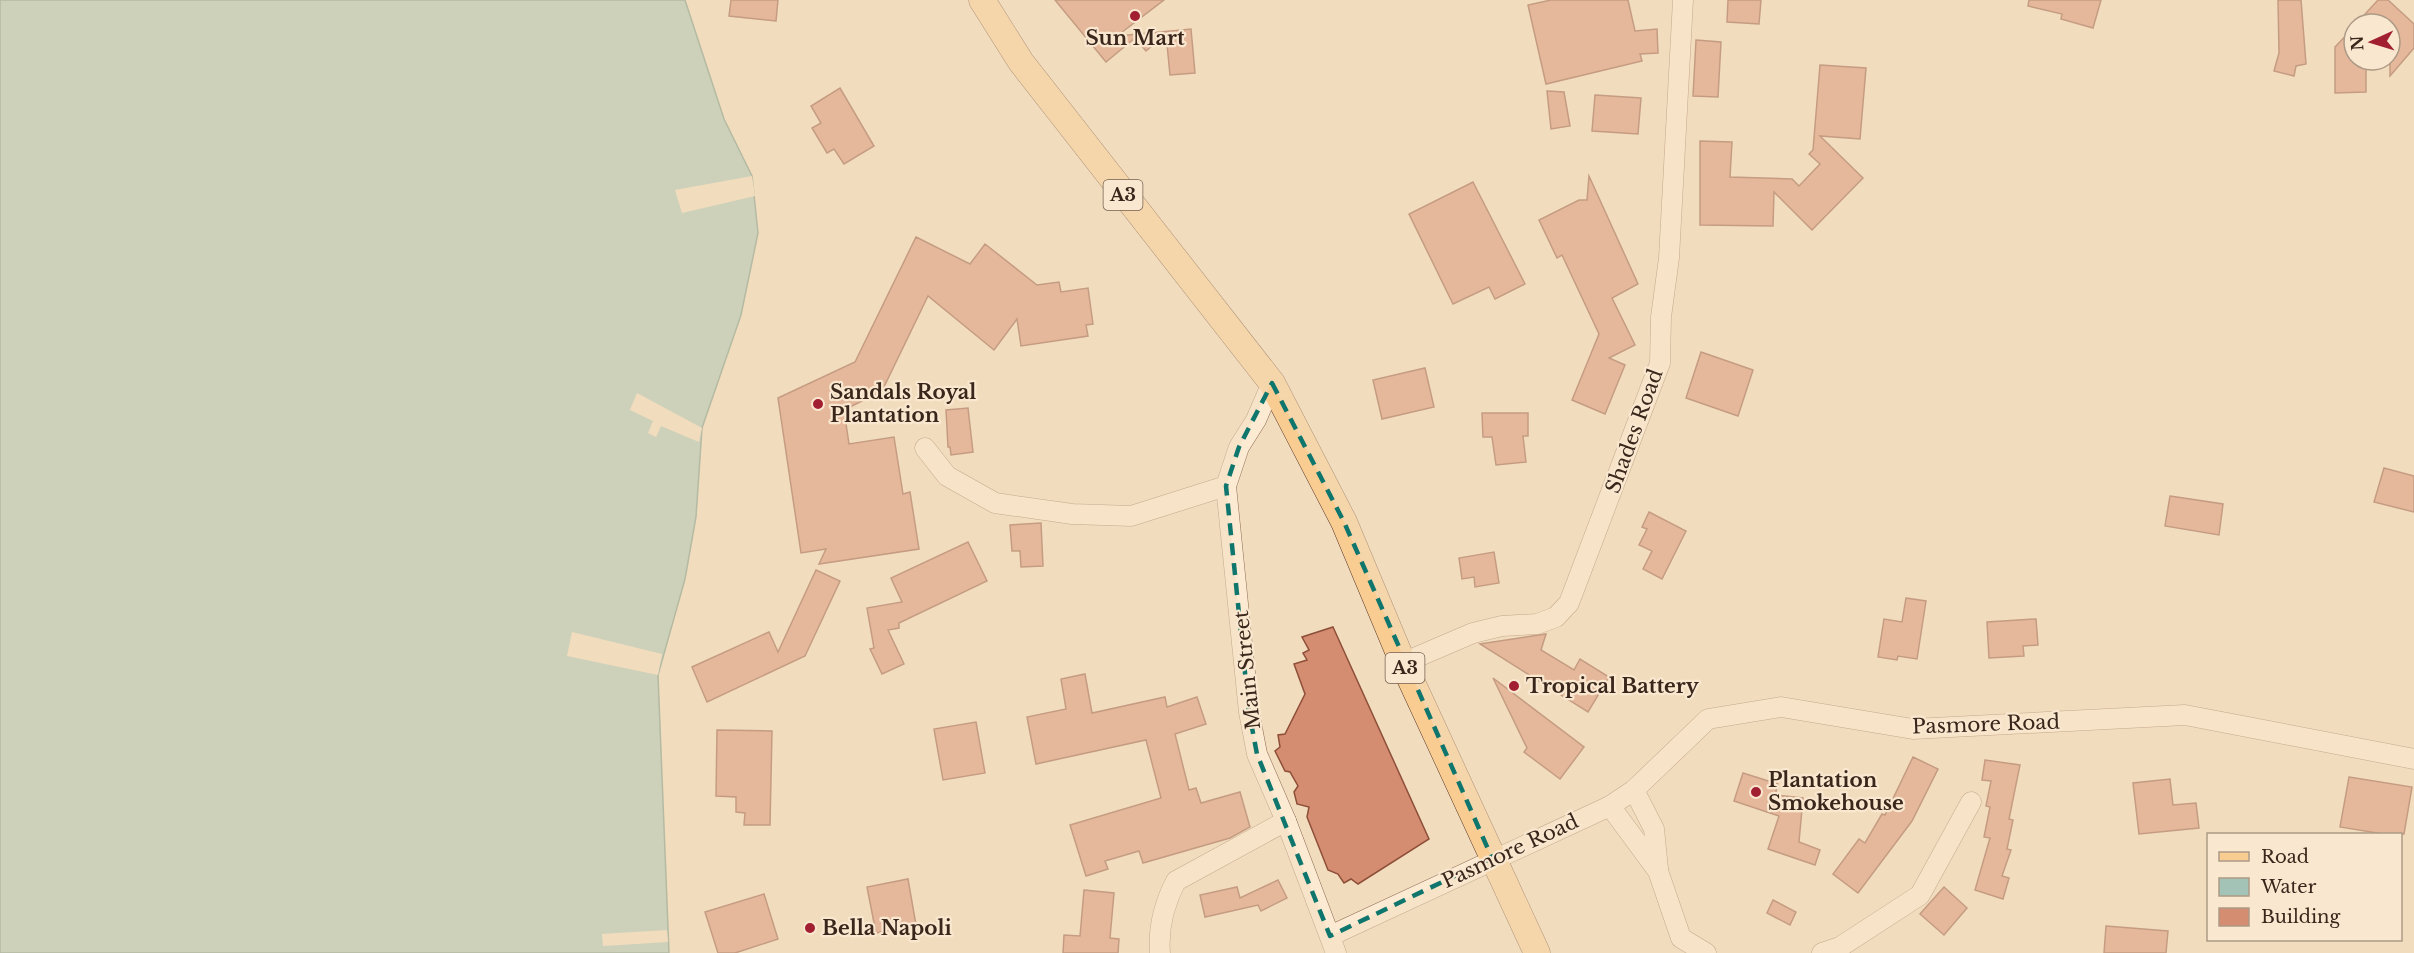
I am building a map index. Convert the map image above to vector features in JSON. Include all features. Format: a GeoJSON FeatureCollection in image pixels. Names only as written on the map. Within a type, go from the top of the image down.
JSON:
{"type":"FeatureCollection","features":[{"type":"Feature","properties":{"kind":"main road","name":"A3"},"geometry":{"type":"LineString","coordinates":[[982,0],[1042,89],[1272,383],[1344,522],[1403,663],[1537,953]]}},
{"type":"Feature","properties":{"kind":"street","name":"Shades Road"},"geometry":{"type":"LineString","coordinates":[[1403,663],[1473,633],[1502,626],[1537,624],[1556,616],[1569,603],[1660,363],[1661,317],[1669,258],[1683,0]]}},
{"type":"Feature","properties":{"kind":"street","name":"Main Street"},"geometry":{"type":"LineString","coordinates":[[1272,383],[1256,420],[1239,447],[1226,486],[1249,712],[1257,754],[1286,820],[1333,944]]}},
{"type":"Feature","properties":{"kind":"street"},"geometry":{"type":"LineString","coordinates":[[925,448],[946,476],[995,503],[1072,514],[1131,516],[1226,486]]}},
{"type":"Feature","properties":{"kind":"street","name":"Pasmore Road"},"geometry":{"type":"LineString","coordinates":[[1333,944],[1492,858],[1610,806],[1634,790],[1708,719],[1781,707],[1914,729],[2186,715],[2414,759]]}},
{"type":"Feature","properties":{"kind":"street"},"geometry":{"type":"LineString","coordinates":[[1634,790],[1654,829],[1658,871],[1681,938],[1706,953]]}},
{"type":"Feature","properties":{"kind":"street"},"geometry":{"type":"LineString","coordinates":[[1822,953],[1840,947],[1920,895],[1971,802]]}},
{"type":"Feature","properties":{"kind":"street"},"geometry":{"type":"LineString","coordinates":[[1610,806],[1658,871]]}},
{"type":"Feature","properties":{"kind":"street"},"geometry":{"type":"LineString","coordinates":[[1160,953],[1159,934],[1168,896],[1176,881],[1286,820]]}},
{"type":"Feature","properties":{"kind":"highlighted area"},"geometry":{"type":"Polygon","coordinates":[[[1272,383],[1344,522],[1492,858],[1330,936],[1257,754],[1249,712],[1226,486],[1239,447],[1272,383]]]}},
{"type":"Feature","properties":{"kind":"water"},"geometry":{"type":"Polygon","coordinates":[[[0,0],[685,0],[724,119],[752,176],[758,233],[741,315],[702,428],[696,517],[685,579],[658,675],[669,953],[0,953],[0,0]]]}},
{"type":"Feature","properties":{"kind":"pier"},"geometry":{"type":"Polygon","coordinates":[[[752,176],[755,196],[682,213],[675,190],[752,176]]]}},
{"type":"Feature","properties":{"kind":"pier"},"geometry":{"type":"Polygon","coordinates":[[[637,393],[702,428],[699,442],[661,426],[656,437],[648,433],[653,421],[630,410],[637,393]]]}},
{"type":"Feature","properties":{"kind":"pier"},"geometry":{"type":"Polygon","coordinates":[[[572,632],[662,654],[658,675],[567,656],[572,632]]]}},
{"type":"Feature","properties":{"kind":"pier"},"geometry":{"type":"Polygon","coordinates":[[[667,930],[668,942],[603,946],[602,934],[667,930]]]}},
{"type":"Feature","properties":{"kind":"building"},"geometry":{"type":"Polygon","coordinates":[[[731,0],[778,0],[776,21],[729,16],[731,0]]]}},
{"type":"Feature","properties":{"kind":"building"},"geometry":{"type":"Polygon","coordinates":[[[1055,0],[1164,0],[1117,36],[1191,29],[1195,73],[1170,75],[1166,34],[1146,51],[1135,38],[1106,62],[1055,0]]]}},
{"type":"Feature","properties":{"kind":"building"},"geometry":{"type":"Polygon","coordinates":[[[1551,0],[1628,0],[1635,31],[1657,29],[1658,53],[1640,54],[1642,61],[1546,84],[1528,5],[1551,0]]]}},
{"type":"Feature","properties":{"kind":"building"},"geometry":{"type":"Polygon","coordinates":[[[1728,0],[1761,0],[1759,24],[1727,22],[1728,0]]]}},
{"type":"Feature","properties":{"kind":"building"},"geometry":{"type":"Polygon","coordinates":[[[2029,0],[2101,0],[2093,28],[2061,19],[2062,14],[2028,6],[2029,0]]]}},
{"type":"Feature","properties":{"kind":"building"},"geometry":{"type":"Polygon","coordinates":[[[2278,0],[2301,0],[2306,64],[2296,66],[2294,76],[2274,71],[2279,53],[2278,0]]]}},
{"type":"Feature","properties":{"kind":"building"},"geometry":{"type":"Polygon","coordinates":[[[2378,0],[2388,0],[2401,12],[2367,12],[2378,0]]]}},
{"type":"Feature","properties":{"kind":"building"},"geometry":{"type":"Polygon","coordinates":[[[2402,13],[2414,24],[2414,48],[2402,62],[2402,13]]]}},
{"type":"Feature","properties":{"kind":"building"},"geometry":{"type":"Polygon","coordinates":[[[1696,40],[1721,42],[1718,97],[1693,96],[1696,40]]]}},
{"type":"Feature","properties":{"kind":"building"},"geometry":{"type":"Polygon","coordinates":[[[2342,40],[2342,72],[2366,72],[2366,92],[2335,93],[2335,47],[2342,40]]]}},
{"type":"Feature","properties":{"kind":"building"},"geometry":{"type":"Polygon","coordinates":[[[1820,65],[1866,68],[1860,139],[1820,136],[1863,178],[1812,230],[1774,192],[1773,226],[1700,225],[1700,141],[1732,142],[1730,177],[1792,179],[1799,186],[1820,164],[1809,154],[1813,150],[1820,65]]]}},
{"type":"Feature","properties":{"kind":"building"},"geometry":{"type":"Polygon","coordinates":[[[840,88],[874,146],[844,164],[834,149],[827,153],[812,128],[821,123],[811,106],[840,88]]]}},
{"type":"Feature","properties":{"kind":"building"},"geometry":{"type":"Polygon","coordinates":[[[1547,91],[1564,92],[1570,126],[1551,129],[1547,91]]]}},
{"type":"Feature","properties":{"kind":"building"},"geometry":{"type":"Polygon","coordinates":[[[1595,95],[1641,98],[1638,134],[1592,131],[1595,95]]]}},
{"type":"Feature","properties":{"kind":"building"},"geometry":{"type":"Polygon","coordinates":[[[1589,176],[1638,284],[1612,298],[1635,345],[1609,358],[1625,365],[1605,414],[1572,400],[1599,334],[1562,255],[1557,258],[1539,220],[1579,200],[1587,200],[1589,176]]]}},
{"type":"Feature","properties":{"kind":"building"},"geometry":{"type":"Polygon","coordinates":[[[1473,182],[1525,284],[1495,299],[1489,287],[1453,304],[1409,214],[1473,182]]]}},
{"type":"Feature","properties":{"kind":"building","name":"Sandals Royal Plantation"},"geometry":{"type":"Polygon","coordinates":[[[916,237],[970,264],[985,244],[1037,285],[1059,282],[1061,292],[1088,288],[1093,324],[1086,325],[1088,336],[1021,346],[1017,319],[994,350],[928,296],[882,391],[844,410],[849,444],[894,437],[903,494],[910,492],[919,549],[819,564],[826,549],[801,553],[778,398],[855,362],[916,237]]]}},
{"type":"Feature","properties":{"kind":"building"},"geometry":{"type":"Polygon","coordinates":[[[1701,352],[1753,370],[1738,416],[1686,398],[1701,352]]]}},
{"type":"Feature","properties":{"kind":"building"},"geometry":{"type":"Polygon","coordinates":[[[1425,368],[1434,407],[1382,419],[1373,380],[1425,368]]]}},
{"type":"Feature","properties":{"kind":"building"},"geometry":{"type":"Polygon","coordinates":[[[968,408],[973,452],[951,455],[950,447],[948,447],[946,410],[968,408]]]}},
{"type":"Feature","properties":{"kind":"building"},"geometry":{"type":"Polygon","coordinates":[[[1482,413],[1528,413],[1528,436],[1523,436],[1526,462],[1496,465],[1492,437],[1483,437],[1482,413]]]}},
{"type":"Feature","properties":{"kind":"building"},"geometry":{"type":"Polygon","coordinates":[[[2384,468],[2414,476],[2414,512],[2374,502],[2384,468]]]}},
{"type":"Feature","properties":{"kind":"building"},"geometry":{"type":"Polygon","coordinates":[[[2170,496],[2223,504],[2219,535],[2165,526],[2170,496]]]}},
{"type":"Feature","properties":{"kind":"building"},"geometry":{"type":"Polygon","coordinates":[[[1649,512],[1686,531],[1662,579],[1643,569],[1652,551],[1639,545],[1647,529],[1642,527],[1649,512]]]}},
{"type":"Feature","properties":{"kind":"building"},"geometry":{"type":"Polygon","coordinates":[[[1041,523],[1043,566],[1021,567],[1020,551],[1012,551],[1010,525],[1041,523]]]}},
{"type":"Feature","properties":{"kind":"building"},"geometry":{"type":"Polygon","coordinates":[[[968,542],[987,581],[899,623],[899,628],[888,630],[904,664],[882,674],[870,649],[874,648],[867,608],[902,602],[891,578],[968,542]]]}},
{"type":"Feature","properties":{"kind":"building"},"geometry":{"type":"Polygon","coordinates":[[[1494,552],[1499,583],[1475,587],[1474,577],[1462,579],[1459,558],[1494,552]]]}},
{"type":"Feature","properties":{"kind":"building"},"geometry":{"type":"Polygon","coordinates":[[[816,570],[840,581],[805,656],[707,702],[692,667],[769,632],[778,652],[816,570]]]}},
{"type":"Feature","properties":{"kind":"building"},"geometry":{"type":"Polygon","coordinates":[[[1906,598],[1926,601],[1917,659],[1898,656],[1897,660],[1878,657],[1884,619],[1902,622],[1906,598]]]}},
{"type":"Feature","properties":{"kind":"building"},"geometry":{"type":"Polygon","coordinates":[[[2036,619],[2038,645],[2023,646],[2024,656],[1989,658],[1987,622],[2036,619]]]}},
{"type":"Feature","properties":{"kind":"building"},"geometry":{"type":"Polygon","coordinates":[[[1333,627],[1429,839],[1358,884],[1351,879],[1344,883],[1338,874],[1328,870],[1307,817],[1309,807],[1297,804],[1294,792],[1298,786],[1290,772],[1285,771],[1275,751],[1280,747],[1278,735],[1285,734],[1305,694],[1294,664],[1307,660],[1303,653],[1309,650],[1302,637],[1333,627]]]}},
{"type":"Feature","properties":{"kind":"building"},"geometry":{"type":"Polygon","coordinates":[[[1546,634],[1541,650],[1574,670],[1580,659],[1609,677],[1588,712],[1480,644],[1546,634]]]}},
{"type":"Feature","properties":{"kind":"building"},"geometry":{"type":"Polygon","coordinates":[[[1085,674],[1092,713],[1165,697],[1167,707],[1197,697],[1206,724],[1175,734],[1189,790],[1196,788],[1201,803],[1240,792],[1250,827],[1230,838],[1143,863],[1139,851],[1105,861],[1108,869],[1086,876],[1070,825],[1161,798],[1146,740],[1036,764],[1027,717],[1066,709],[1061,679],[1085,674]]]}},
{"type":"Feature","properties":{"kind":"building"},"geometry":{"type":"Polygon","coordinates":[[[1493,678],[1584,747],[1560,779],[1524,752],[1527,748],[1493,678]]]}},
{"type":"Feature","properties":{"kind":"building"},"geometry":{"type":"Polygon","coordinates":[[[976,722],[985,773],[943,780],[934,729],[976,722]]]}},
{"type":"Feature","properties":{"kind":"building"},"geometry":{"type":"Polygon","coordinates":[[[717,730],[772,731],[770,825],[744,825],[745,813],[736,812],[736,797],[716,796],[717,730]]]}},
{"type":"Feature","properties":{"kind":"building"},"geometry":{"type":"Polygon","coordinates":[[[1913,757],[1938,769],[1912,821],[1858,893],[1833,874],[1859,839],[1865,843],[1882,814],[1885,815],[1913,757]]]}},
{"type":"Feature","properties":{"kind":"building"},"geometry":{"type":"Polygon","coordinates":[[[1985,760],[2020,765],[2009,819],[2013,820],[2007,849],[2011,850],[2002,876],[2009,878],[2003,899],[1975,890],[1990,838],[1984,837],[1990,807],[1986,806],[1991,781],[1982,780],[1985,760]]]}},
{"type":"Feature","properties":{"kind":"building"},"geometry":{"type":"Polygon","coordinates":[[[1743,773],[1778,784],[1775,795],[1803,798],[1799,842],[1820,850],[1815,865],[1768,849],[1779,816],[1734,801],[1743,773]]]}},
{"type":"Feature","properties":{"kind":"building"},"geometry":{"type":"Polygon","coordinates":[[[2349,777],[2412,787],[2404,834],[2377,833],[2340,827],[2349,777]]]}},
{"type":"Feature","properties":{"kind":"building"},"geometry":{"type":"Polygon","coordinates":[[[2170,779],[2173,805],[2196,803],[2199,828],[2139,834],[2133,783],[2170,779]]]}},
{"type":"Feature","properties":{"kind":"building"},"geometry":{"type":"Polygon","coordinates":[[[908,879],[916,925],[876,933],[867,887],[908,879]]]}},
{"type":"Feature","properties":{"kind":"building"},"geometry":{"type":"Polygon","coordinates":[[[1278,880],[1287,898],[1261,911],[1258,905],[1205,917],[1200,895],[1237,887],[1240,898],[1278,880]]]}},
{"type":"Feature","properties":{"kind":"building"},"geometry":{"type":"Polygon","coordinates":[[[1944,887],[1967,908],[1944,935],[1920,914],[1944,887]]]}},
{"type":"Feature","properties":{"kind":"building"},"geometry":{"type":"Polygon","coordinates":[[[1084,890],[1114,893],[1110,938],[1119,939],[1118,953],[1063,953],[1064,935],[1080,936],[1084,890]]]}},
{"type":"Feature","properties":{"kind":"building"},"geometry":{"type":"Polygon","coordinates":[[[764,894],[778,939],[735,953],[718,953],[705,912],[764,894]]]}},
{"type":"Feature","properties":{"kind":"building"},"geometry":{"type":"Polygon","coordinates":[[[1773,900],[1796,912],[1790,925],[1767,913],[1773,900]]]}},
{"type":"Feature","properties":{"kind":"building"},"geometry":{"type":"Polygon","coordinates":[[[2106,926],[2168,931],[2166,953],[2104,953],[2106,926]]]}},
{"type":"Feature","properties":{"kind":"place","name":"Sun Mart"},"geometry":{"type":"Point","coordinates":[1135,16]}},
{"type":"Feature","properties":{"kind":"place","name":"Sandals Royal Plantation"},"geometry":{"type":"Point","coordinates":[818,404]}},
{"type":"Feature","properties":{"kind":"place","name":"Tropical Battery"},"geometry":{"type":"Point","coordinates":[1514,686]}},
{"type":"Feature","properties":{"kind":"place","name":"Plantation Smokehouse"},"geometry":{"type":"Point","coordinates":[1756,792]}},
{"type":"Feature","properties":{"kind":"place","name":"Bella Napoli"},"geometry":{"type":"Point","coordinates":[810,928]}}]}
